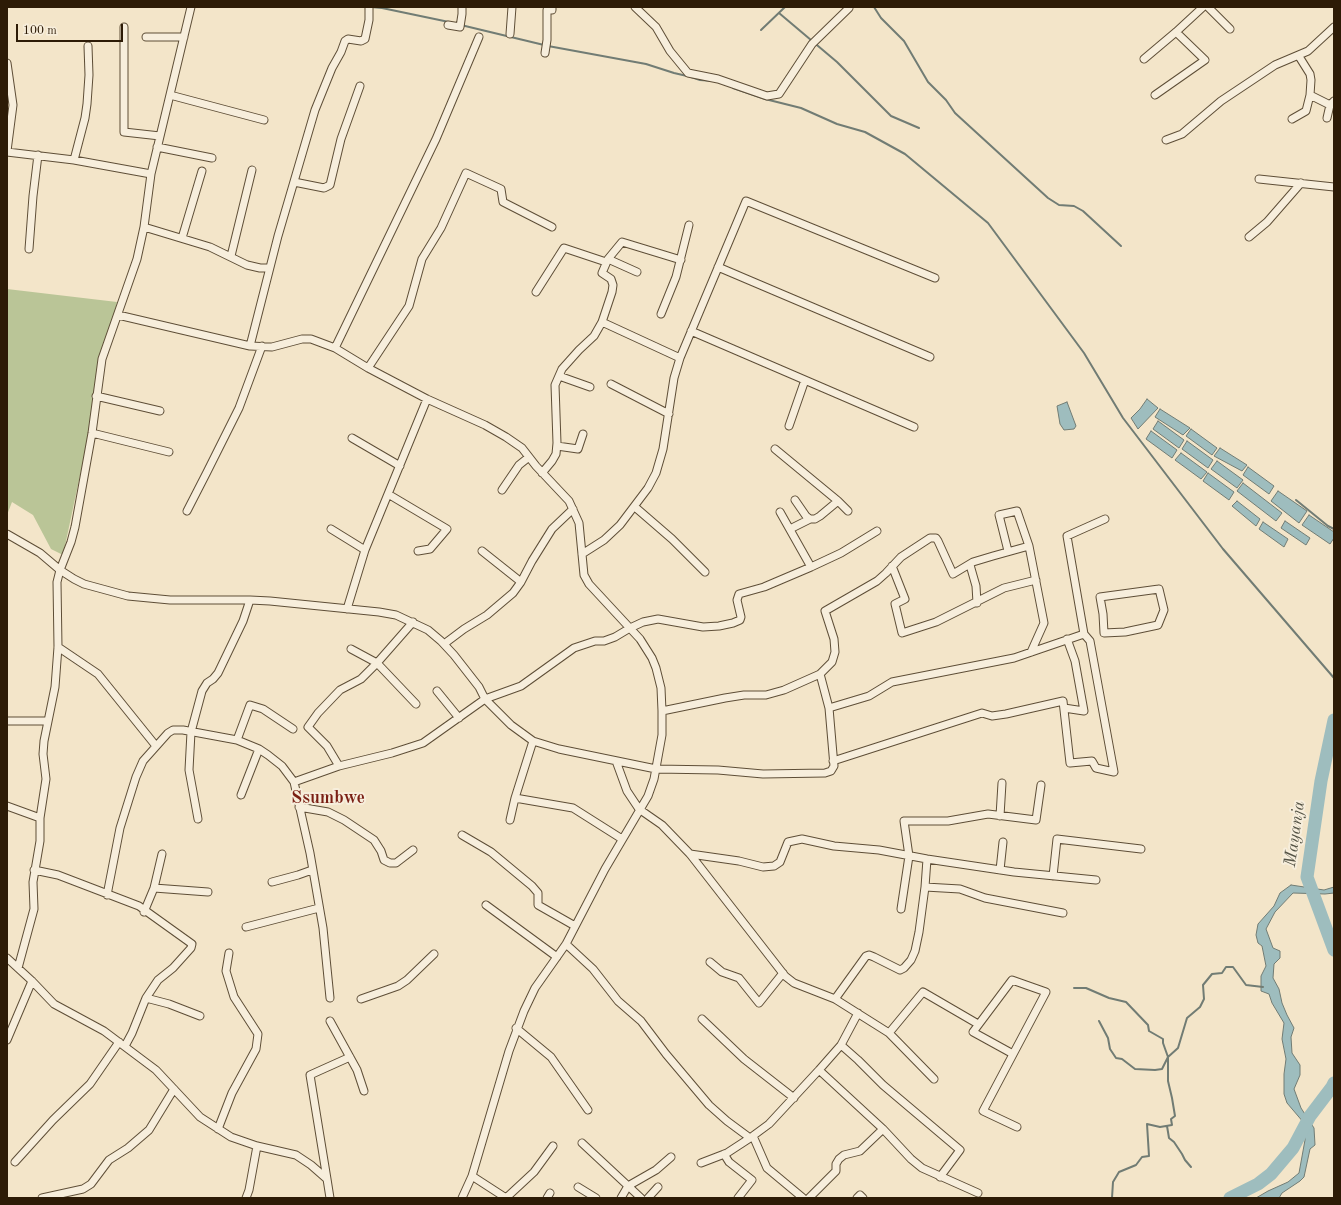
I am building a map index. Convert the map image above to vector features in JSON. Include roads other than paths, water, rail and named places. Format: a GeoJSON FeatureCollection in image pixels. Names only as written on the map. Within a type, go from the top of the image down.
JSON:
{"type":"FeatureCollection","features":[{"type":"Feature","properties":{"kind":"street"},"geometry":{"type":"LineString","coordinates":[[18,968],[34,909],[34,870],[40,841],[40,818],[46,779],[43,754],[47,721],[55,687],[58,647],[57,582],[60,570],[72,542],[92,433],[102,359],[137,259],[144,227],[151,174],[191,7]]}},
{"type":"Feature","properties":{"kind":"street"},"geometry":{"type":"LineString","coordinates":[[448,25],[460,25],[462,7]]}},
{"type":"Feature","properties":{"kind":"street"},"geometry":{"type":"LineString","coordinates":[[510,34],[512,7]]}},
{"type":"Feature","properties":{"kind":"street"},"geometry":{"type":"LineString","coordinates":[[546,48],[547,10],[552,10],[552,7]]}},
{"type":"Feature","properties":{"kind":"street"},"geometry":{"type":"LineString","coordinates":[[635,7],[656,27],[670,51],[688,73],[718,79],[767,96],[779,94],[814,42],[849,8]]}},
{"type":"Feature","properties":{"kind":"street"},"geometry":{"type":"LineString","coordinates":[[1144,58],[1176,32],[1203,7]]}},
{"type":"Feature","properties":{"kind":"street"},"geometry":{"type":"LineString","coordinates":[[1208,7],[1230,29]]}},
{"type":"Feature","properties":{"kind":"street"},"geometry":{"type":"LineString","coordinates":[[250,346],[269,268],[315,110],[332,68],[346,40],[361,41],[365,39],[369,20],[368,8]]}},
{"type":"Feature","properties":{"kind":"street"},"geometry":{"type":"LineString","coordinates":[[124,27],[124,132],[160,136]]}},
{"type":"Feature","properties":{"kind":"street"},"geometry":{"type":"LineString","coordinates":[[1166,140],[1182,134],[1221,101],[1275,65],[1308,51],[1334,27]]}},
{"type":"Feature","properties":{"kind":"street"},"geometry":{"type":"LineString","coordinates":[[1155,95],[1206,60],[1176,32]]}},
{"type":"Feature","properties":{"kind":"street"},"geometry":{"type":"LineString","coordinates":[[146,37],[184,37]]}},
{"type":"Feature","properties":{"kind":"street"},"geometry":{"type":"LineString","coordinates":[[335,348],[436,139],[479,37]]}},
{"type":"Feature","properties":{"kind":"street"},"geometry":{"type":"LineString","coordinates":[[74,160],[85,118],[87,104],[89,75],[88,46]]}},
{"type":"Feature","properties":{"kind":"street"},"geometry":{"type":"LineString","coordinates":[[1292,119],[1306,111],[1310,96],[1310,74],[1300,58],[1300,55]]}},
{"type":"Feature","properties":{"kind":"street"},"geometry":{"type":"LineString","coordinates":[[7,63],[13,105],[7,152],[74,160],[151,174]]}},
{"type":"Feature","properties":{"kind":"street"},"geometry":{"type":"LineString","coordinates":[[294,182],[324,188],[330,185],[341,139],[360,86]]}},
{"type":"Feature","properties":{"kind":"street"},"geometry":{"type":"LineString","coordinates":[[170,95],[264,120]]}},
{"type":"Feature","properties":{"kind":"street"},"geometry":{"type":"LineString","coordinates":[[1310,96],[1332,103],[1327,118]]}},
{"type":"Feature","properties":{"kind":"street"},"geometry":{"type":"LineString","coordinates":[[158,147],[212,158]]}},
{"type":"Feature","properties":{"kind":"street"},"geometry":{"type":"LineString","coordinates":[[29,249],[38,155]]}},
{"type":"Feature","properties":{"kind":"street"},"geometry":{"type":"LineString","coordinates":[[231,256],[252,170]]}},
{"type":"Feature","properties":{"kind":"street"},"geometry":{"type":"LineString","coordinates":[[182,238],[202,171]]}},
{"type":"Feature","properties":{"kind":"street"},"geometry":{"type":"LineString","coordinates":[[368,368],[409,306],[422,259],[441,228],[466,173],[501,189],[503,202],[552,227]]}},
{"type":"Feature","properties":{"kind":"street"},"geometry":{"type":"LineString","coordinates":[[1259,179],[1334,187]]}},
{"type":"Feature","properties":{"kind":"street"},"geometry":{"type":"LineString","coordinates":[[1249,237],[1267,222],[1300,183]]}},
{"type":"Feature","properties":{"kind":"street"},"geometry":{"type":"LineString","coordinates":[[582,554],[604,540],[620,525],[635,507],[656,473],[664,449],[674,378],[680,358],[746,201],[935,278]]}},
{"type":"Feature","properties":{"kind":"street"},"geometry":{"type":"LineString","coordinates":[[661,314],[676,277],[689,225]]}},
{"type":"Feature","properties":{"kind":"street"},"geometry":{"type":"LineString","coordinates":[[144,227],[210,246],[247,265],[260,268],[269,268]]}},
{"type":"Feature","properties":{"kind":"street"},"geometry":{"type":"LineString","coordinates":[[542,473],[556,454],[556,385],[559,376],[562,369],[594,336],[602,322],[612,292],[613,285],[611,279],[602,274],[607,260],[622,242],[681,260]]}},
{"type":"Feature","properties":{"kind":"street"},"geometry":{"type":"LineString","coordinates":[[536,292],[564,248],[607,260],[637,272]]}},
{"type":"Feature","properties":{"kind":"street"},"geometry":{"type":"LineString","coordinates":[[718,267],[930,357]]}},
{"type":"Feature","properties":{"kind":"street"},"geometry":{"type":"LineString","coordinates":[[118,315],[250,346],[272,347],[311,339],[335,348],[368,368],[427,399],[485,425],[522,448],[542,473],[569,501],[573,509],[579,523],[584,575],[589,584],[640,639],[652,658],[656,668],[661,688],[662,735],[654,779],[648,796],[622,839],[566,944],[535,988],[516,1028],[472,1176],[462,1198]]}},
{"type":"Feature","properties":{"kind":"street"},"geometry":{"type":"LineString","coordinates":[[602,322],[680,358]]}},
{"type":"Feature","properties":{"kind":"street"},"geometry":{"type":"LineString","coordinates":[[691,331],[914,426]]}},
{"type":"Feature","properties":{"kind":"street"},"geometry":{"type":"LineString","coordinates":[[187,511],[239,408],[262,346]]}},
{"type":"Feature","properties":{"kind":"street"},"geometry":{"type":"LineString","coordinates":[[559,376],[590,387]]}},
{"type":"Feature","properties":{"kind":"street"},"geometry":{"type":"LineString","coordinates":[[789,426],[805,380]]}},
{"type":"Feature","properties":{"kind":"street"},"geometry":{"type":"LineString","coordinates":[[611,384],[669,414]]}},
{"type":"Feature","properties":{"kind":"street"},"geometry":{"type":"LineString","coordinates":[[96,396],[160,410]]}},
{"type":"Feature","properties":{"kind":"street"},"geometry":{"type":"LineString","coordinates":[[347,609],[366,550],[427,399]]}},
{"type":"Feature","properties":{"kind":"street"},"geometry":{"type":"LineString","coordinates":[[92,433],[169,452]]}},
{"type":"Feature","properties":{"kind":"street"},"geometry":{"type":"LineString","coordinates":[[557,446],[578,449],[583,434]]}},
{"type":"Feature","properties":{"kind":"street"},"geometry":{"type":"LineString","coordinates":[[352,438],[400,466]]}},
{"type":"Feature","properties":{"kind":"street"},"geometry":{"type":"LineString","coordinates":[[775,450],[838,501],[848,511]]}},
{"type":"Feature","properties":{"kind":"street"},"geometry":{"type":"LineString","coordinates":[[502,490],[519,465],[529,457]]}},
{"type":"Feature","properties":{"kind":"street"},"geometry":{"type":"LineString","coordinates":[[388,494],[448,529],[430,549],[418,551]]}},
{"type":"Feature","properties":{"kind":"street"},"geometry":{"type":"LineString","coordinates":[[795,500],[806,516],[810,519]]}},
{"type":"Feature","properties":{"kind":"street"},"geometry":{"type":"LineString","coordinates":[[790,529],[810,519],[820,516],[838,501]]}},
{"type":"Feature","properties":{"kind":"street"},"geometry":{"type":"LineString","coordinates":[[635,507],[705,572]]}},
{"type":"Feature","properties":{"kind":"street"},"geometry":{"type":"LineString","coordinates":[[444,644],[464,629],[487,615],[504,601],[521,582],[552,529],[573,509]]}},
{"type":"Feature","properties":{"kind":"street"},"geometry":{"type":"LineString","coordinates":[[1008,551],[999,515],[1017,511],[1029,546],[1044,623],[1030,652]]}},
{"type":"Feature","properties":{"kind":"street"},"geometry":{"type":"LineString","coordinates":[[780,512],[811,567]]}},
{"type":"Feature","properties":{"kind":"street"},"geometry":{"type":"LineString","coordinates":[[834,761],[878,748],[900,739],[982,712],[992,716],[1063,701],[1070,763],[1092,761],[1096,768],[1114,772],[1090,641],[1084,634],[1067,536],[1105,519]]}},
{"type":"Feature","properties":{"kind":"street"},"geometry":{"type":"LineString","coordinates":[[331,528],[366,550]]}},
{"type":"Feature","properties":{"kind":"street"},"geometry":{"type":"LineString","coordinates":[[294,782],[339,766],[392,753],[423,743],[485,699],[521,686],[574,648],[595,640],[604,641],[615,637],[643,622],[658,619],[703,627],[719,626],[740,620],[741,617],[737,600],[738,594],[764,587],[811,567],[841,553],[877,531]]}},
{"type":"Feature","properties":{"kind":"street"},"geometry":{"type":"LineString","coordinates":[[7,535],[40,553],[68,576],[84,584],[128,596],[170,600],[250,600],[396,615],[428,630],[444,644],[479,687],[485,699],[511,725],[533,741],[558,749],[656,769],[718,770],[763,774],[825,774],[834,766],[834,761],[829,708],[820,674]]}},
{"type":"Feature","properties":{"kind":"street"},"geometry":{"type":"LineString","coordinates":[[662,711],[744,695],[766,695],[784,690],[820,674],[832,662],[835,652],[834,639],[825,611],[877,581],[886,574],[901,557],[930,538],[936,538],[938,541],[953,574],[970,566],[974,562],[1029,546]]}},
{"type":"Feature","properties":{"kind":"street"},"geometry":{"type":"LineString","coordinates":[[482,551],[521,582]]}},
{"type":"Feature","properties":{"kind":"street"},"geometry":{"type":"LineString","coordinates":[[892,566],[905,599],[895,604],[902,632],[936,622],[951,613],[1004,588],[1036,580]]}},
{"type":"Feature","properties":{"kind":"street"},"geometry":{"type":"LineString","coordinates":[[970,566],[976,586],[977,602]]}},
{"type":"Feature","properties":{"kind":"street"},"geometry":{"type":"LineString","coordinates":[[1159,589],[1164,610],[1158,625],[1145,626],[1125,632],[1104,633],[1100,597],[1159,589]]}},
{"type":"Feature","properties":{"kind":"street"},"geometry":{"type":"LineString","coordinates":[[198,819],[189,770],[191,732],[202,691],[218,673],[243,621],[250,600]]}},
{"type":"Feature","properties":{"kind":"street"},"geometry":{"type":"LineString","coordinates":[[339,766],[327,746],[308,727],[318,713],[340,690],[361,679],[377,663],[413,622]]}},
{"type":"Feature","properties":{"kind":"street"},"geometry":{"type":"LineString","coordinates":[[829,708],[869,696],[892,682],[1014,658],[1084,634]]}},
{"type":"Feature","properties":{"kind":"street"},"geometry":{"type":"LineString","coordinates":[[1064,708],[1084,711],[1075,661],[1067,639]]}},
{"type":"Feature","properties":{"kind":"street"},"geometry":{"type":"LineString","coordinates":[[58,647],[98,674],[156,746]]}},
{"type":"Feature","properties":{"kind":"street"},"geometry":{"type":"LineString","coordinates":[[351,648],[377,663],[416,704]]}},
{"type":"Feature","properties":{"kind":"street"},"geometry":{"type":"LineString","coordinates":[[437,691],[458,718]]}},
{"type":"Feature","properties":{"kind":"street"},"geometry":{"type":"LineString","coordinates":[[237,740],[250,705],[263,709],[293,729]]}},
{"type":"Feature","properties":{"kind":"street"},"geometry":{"type":"LineString","coordinates":[[7,722],[47,721]]}},
{"type":"Feature","properties":{"kind":"street"},"geometry":{"type":"LineString","coordinates":[[107,895],[120,828],[136,777],[143,761],[168,733],[174,730],[237,740],[259,749],[268,754],[282,766],[294,782],[323,928],[330,998]]}},
{"type":"Feature","properties":{"kind":"street"},"geometry":{"type":"LineString","coordinates":[[510,820],[515,798],[533,741]]}},
{"type":"Feature","properties":{"kind":"street"},"geometry":{"type":"LineString","coordinates":[[241,795],[259,749]]}},
{"type":"Feature","properties":{"kind":"street"},"geometry":{"type":"LineString","coordinates":[[616,761],[627,791],[640,809],[662,825],[690,854],[783,973],[794,983],[835,999],[889,1033],[934,1080]]}},
{"type":"Feature","properties":{"kind":"street"},"geometry":{"type":"LineString","coordinates":[[1000,816],[1002,783]]}},
{"type":"Feature","properties":{"kind":"street"},"geometry":{"type":"LineString","coordinates":[[901,909],[909,856],[904,821],[948,821],[988,814],[1036,820],[1041,785]]}},
{"type":"Feature","properties":{"kind":"street"},"geometry":{"type":"LineString","coordinates":[[515,798],[573,808],[622,839]]}},
{"type":"Feature","properties":{"kind":"street"},"geometry":{"type":"LineString","coordinates":[[7,806],[40,818]]}},
{"type":"Feature","properties":{"kind":"street"},"geometry":{"type":"LineString","coordinates":[[299,808],[328,812],[344,820],[374,840],[381,851],[384,860],[390,863],[396,863],[413,850]]}},
{"type":"Feature","properties":{"kind":"street"},"geometry":{"type":"LineString","coordinates":[[462,835],[492,852],[532,886],[538,893],[538,905],[575,926]]}},
{"type":"Feature","properties":{"kind":"street"},"geometry":{"type":"LineString","coordinates":[[690,854],[739,861],[763,867],[774,866],[780,862],[788,842],[802,839],[834,846],[879,850],[1000,870],[1096,880]]}},
{"type":"Feature","properties":{"kind":"street"},"geometry":{"type":"LineString","coordinates":[[1053,876],[1057,839],[1141,849]]}},
{"type":"Feature","properties":{"kind":"street"},"geometry":{"type":"LineString","coordinates":[[1000,870],[1003,842]]}},
{"type":"Feature","properties":{"kind":"street"},"geometry":{"type":"LineString","coordinates":[[144,912],[154,888],[162,854]]}},
{"type":"Feature","properties":{"kind":"street"},"geometry":{"type":"LineString","coordinates":[[835,999],[866,956],[869,955],[874,957],[900,970],[904,968],[911,960],[915,951],[925,887],[927,859]]}},
{"type":"Feature","properties":{"kind":"street"},"geometry":{"type":"LineString","coordinates":[[15,1162],[53,1120],[90,1084],[132,1033],[146,998],[158,980],[173,968],[192,944],[144,912],[139,906],[58,876],[34,870]]}},
{"type":"Feature","properties":{"kind":"street"},"geometry":{"type":"LineString","coordinates":[[272,882],[298,876],[312,870]]}},
{"type":"Feature","properties":{"kind":"street"},"geometry":{"type":"LineString","coordinates":[[925,887],[960,889],[985,898],[1063,913]]}},
{"type":"Feature","properties":{"kind":"street"},"geometry":{"type":"LineString","coordinates":[[154,888],[208,892]]}},
{"type":"Feature","properties":{"kind":"street"},"geometry":{"type":"LineString","coordinates":[[486,905],[557,957]]}},
{"type":"Feature","properties":{"kind":"street"},"geometry":{"type":"LineString","coordinates":[[246,927],[319,908]]}},
{"type":"Feature","properties":{"kind":"street"},"geometry":{"type":"LineString","coordinates":[[566,944],[593,969],[618,1001],[641,1021],[666,1054],[709,1105],[727,1121],[752,1137],[767,1168],[803,1198]]}},
{"type":"Feature","properties":{"kind":"street"},"geometry":{"type":"LineString","coordinates":[[218,1128],[232,1093],[256,1050],[258,1034],[234,997],[226,971],[229,953]]}},
{"type":"Feature","properties":{"kind":"street"},"geometry":{"type":"LineString","coordinates":[[361,999],[398,986],[407,980],[434,954]]}},
{"type":"Feature","properties":{"kind":"street"},"geometry":{"type":"LineString","coordinates":[[7,958],[54,1004],[104,1031],[156,1070],[200,1117],[232,1136],[258,1146],[296,1155],[311,1165],[327,1179]]}},
{"type":"Feature","properties":{"kind":"street"},"geometry":{"type":"LineString","coordinates":[[710,962],[722,972],[739,978],[759,1003],[783,973]]}},
{"type":"Feature","properties":{"kind":"street"},"geometry":{"type":"LineString","coordinates":[[1013,1054],[973,1032],[1012,980],[1046,992],[983,1111],[1017,1127]]}},
{"type":"Feature","properties":{"kind":"street"},"geometry":{"type":"LineString","coordinates":[[7,1040],[32,981]]}},
{"type":"Feature","properties":{"kind":"street"},"geometry":{"type":"LineString","coordinates":[[889,1033],[923,992],[978,1024]]}},
{"type":"Feature","properties":{"kind":"street"},"geometry":{"type":"LineString","coordinates":[[146,998],[169,1004],[200,1016]]}},
{"type":"Feature","properties":{"kind":"street"},"geometry":{"type":"LineString","coordinates":[[701,1164],[724,1154],[752,1137],[769,1124],[841,1045],[858,1013]]}},
{"type":"Feature","properties":{"kind":"street"},"geometry":{"type":"LineString","coordinates":[[702,1019],[744,1059],[794,1098]]}},
{"type":"Feature","properties":{"kind":"street"},"geometry":{"type":"LineString","coordinates":[[330,1021],[357,1070],[364,1091]]}},
{"type":"Feature","properties":{"kind":"street"},"geometry":{"type":"LineString","coordinates":[[516,1028],[551,1057],[588,1110]]}},
{"type":"Feature","properties":{"kind":"street"},"geometry":{"type":"LineString","coordinates":[[841,1045],[883,1085],[960,1150],[940,1177]]}},
{"type":"Feature","properties":{"kind":"street"},"geometry":{"type":"LineString","coordinates":[[330,1198],[310,1075],[350,1057]]}},
{"type":"Feature","properties":{"kind":"street"},"geometry":{"type":"LineString","coordinates":[[819,1070],[883,1129],[911,1159],[922,1168],[978,1193]]}},
{"type":"Feature","properties":{"kind":"street"},"geometry":{"type":"LineString","coordinates":[[42,1198],[83,1189],[91,1184],[108,1160],[128,1148],[149,1130],[174,1089]]}},
{"type":"Feature","properties":{"kind":"street"},"geometry":{"type":"LineString","coordinates":[[810,1198],[836,1171],[836,1164],[839,1159],[844,1155],[860,1151],[883,1129]]}},
{"type":"Feature","properties":{"kind":"street"},"geometry":{"type":"LineString","coordinates":[[582,1143],[641,1198]]}},
{"type":"Feature","properties":{"kind":"street"},"geometry":{"type":"LineString","coordinates":[[246,1198],[258,1146]]}},
{"type":"Feature","properties":{"kind":"street"},"geometry":{"type":"LineString","coordinates":[[472,1176],[506,1198],[534,1172],[552,1146]]}},
{"type":"Feature","properties":{"kind":"street"},"geometry":{"type":"LineString","coordinates":[[724,1154],[729,1162],[752,1180],[738,1198]]}},
{"type":"Feature","properties":{"kind":"street"},"geometry":{"type":"LineString","coordinates":[[621,1198],[628,1186],[656,1170],[671,1157]]}},
{"type":"Feature","properties":{"kind":"street"},"geometry":{"type":"LineString","coordinates":[[578,1186],[596,1198]]}},
{"type":"Feature","properties":{"kind":"street"},"geometry":{"type":"LineString","coordinates":[[648,1198],[658,1187]]}},
{"type":"Feature","properties":{"kind":"street"},"geometry":{"type":"LineString","coordinates":[[857,1198],[860,1195],[863,1198]]}},
{"type":"Feature","properties":{"kind":"water"},"geometry":{"type":"Polygon","coordinates":[[[1147,399],[1158,408],[1138,429],[1131,418],[1147,399]]]}},
{"type":"Feature","properties":{"kind":"water"},"geometry":{"type":"Polygon","coordinates":[[[1067,402],[1076,426],[1074,429],[1064,430],[1060,424],[1057,406],[1067,402]]]}},
{"type":"Feature","properties":{"kind":"water"},"geometry":{"type":"Polygon","coordinates":[[[1160,409],[1190,428],[1183,435],[1155,417],[1160,409]]]}},
{"type":"Feature","properties":{"kind":"water"},"geometry":{"type":"Polygon","coordinates":[[[1158,421],[1184,440],[1179,448],[1153,429],[1158,421]]]}},
{"type":"Feature","properties":{"kind":"water"},"geometry":{"type":"Polygon","coordinates":[[[1191,429],[1217,448],[1212,455],[1186,436],[1191,429]]]}},
{"type":"Feature","properties":{"kind":"water"},"geometry":{"type":"Polygon","coordinates":[[[1151,431],[1177,450],[1172,458],[1146,439],[1151,431]]]}},
{"type":"Feature","properties":{"kind":"water"},"geometry":{"type":"Polygon","coordinates":[[[1187,441],[1213,460],[1208,468],[1182,449],[1187,441]]]}},
{"type":"Feature","properties":{"kind":"water"},"geometry":{"type":"Polygon","coordinates":[[[1220,448],[1247,465],[1242,471],[1214,456],[1220,448]]]}},
{"type":"Feature","properties":{"kind":"water"},"geometry":{"type":"Polygon","coordinates":[[[1181,453],[1207,472],[1201,479],[1175,460],[1181,453]]]}},
{"type":"Feature","properties":{"kind":"water"},"geometry":{"type":"Polygon","coordinates":[[[1217,461],[1243,480],[1237,488],[1211,469],[1217,461]]]}},
{"type":"Feature","properties":{"kind":"water"},"geometry":{"type":"Polygon","coordinates":[[[1248,467],[1274,486],[1269,494],[1243,475],[1248,467]]]}},
{"type":"Feature","properties":{"kind":"water"},"geometry":{"type":"Polygon","coordinates":[[[1208,473],[1234,492],[1229,500],[1203,481],[1208,473]]]}},
{"type":"Feature","properties":{"kind":"water"},"geometry":{"type":"Polygon","coordinates":[[[1243,483],[1282,513],[1276,521],[1237,491],[1243,483]]]}},
{"type":"Feature","properties":{"kind":"water"},"geometry":{"type":"Polygon","coordinates":[[[1278,491],[1307,511],[1299,523],[1271,501],[1278,491]]]}},
{"type":"Feature","properties":{"kind":"water"},"geometry":{"type":"Polygon","coordinates":[[[1237,501],[1260,519],[1256,526],[1232,506],[1237,501]]]}},
{"type":"Feature","properties":{"kind":"water"},"geometry":{"type":"Polygon","coordinates":[[[1309,515],[1334,532],[1334,538],[1330,544],[1302,525],[1309,515]]]}},
{"type":"Feature","properties":{"kind":"water"},"geometry":{"type":"Polygon","coordinates":[[[1285,521],[1310,538],[1306,545],[1281,528],[1285,521]]]}},
{"type":"Feature","properties":{"kind":"water"},"geometry":{"type":"Polygon","coordinates":[[[1263,522],[1288,539],[1284,547],[1259,529],[1263,522]]]}},
{"type":"Feature","properties":{"kind":"water"},"geometry":{"type":"Polygon","coordinates":[[[1291,885],[1324,890],[1334,887],[1334,893],[1293,893],[1275,912],[1266,929],[1273,948],[1280,951],[1280,958],[1274,964],[1273,978],[1279,989],[1282,1003],[1287,1015],[1294,1028],[1291,1037],[1292,1053],[1300,1065],[1300,1075],[1294,1089],[1301,1108],[1314,1128],[1315,1145],[1310,1149],[1304,1177],[1300,1181],[1282,1193],[1279,1198],[1256,1198],[1288,1182],[1299,1173],[1305,1140],[1304,1123],[1287,1103],[1284,1094],[1286,1059],[1282,1039],[1284,1023],[1272,1003],[1269,994],[1261,991],[1261,976],[1266,966],[1262,946],[1258,943],[1256,935],[1258,924],[1274,906],[1280,893],[1291,885]]]}},
{"type":"Feature","properties":{"kind":"waterway"},"geometry":{"type":"LineString","coordinates":[[371,7],[449,22]]}},
{"type":"Feature","properties":{"kind":"waterway"},"geometry":{"type":"LineString","coordinates":[[761,30],[785,7]]}},
{"type":"Feature","properties":{"kind":"waterway"},"geometry":{"type":"LineString","coordinates":[[874,7],[881,18],[904,41],[928,82],[946,100],[955,113],[1048,198],[1059,205],[1074,206],[1083,211],[1121,246]]}},
{"type":"Feature","properties":{"kind":"waterway"},"geometry":{"type":"LineString","coordinates":[[779,13],[837,62],[891,116],[919,128]]}},
{"type":"Feature","properties":{"kind":"waterway"},"geometry":{"type":"LineString","coordinates":[[461,25],[544,45]]}},
{"type":"Feature","properties":{"kind":"waterway"},"geometry":{"type":"LineString","coordinates":[[548,46],[646,64],[687,76]]}},
{"type":"Feature","properties":{"kind":"waterway"},"geometry":{"type":"LineString","coordinates":[[691,77],[700,80],[714,81]]}},
{"type":"Feature","properties":{"kind":"waterway"},"geometry":{"type":"LineString","coordinates":[[733,88],[765,99],[801,108],[837,124],[865,132],[905,154],[988,223],[1084,353],[1123,418],[1223,549],[1334,678]]}},
{"type":"Feature","properties":{"kind":"waterway"},"geometry":{"type":"LineString","coordinates":[[1296,500],[1328,526],[1334,529]]}},
{"type":"Feature","properties":{"kind":"waterway","name":"Mayanja"},"geometry":{"type":"LineString","coordinates":[[1334,720],[1321,781],[1307,877],[1334,950]]}},
{"type":"Feature","properties":{"kind":"waterway"},"geometry":{"type":"LineString","coordinates":[[1112,1198],[1113,1182],[1119,1172],[1136,1165],[1142,1157],[1149,1156],[1147,1124],[1160,1127],[1172,1125],[1171,1119],[1175,1116],[1168,1081],[1168,1057],[1178,1048],[1187,1018],[1200,1007],[1204,999],[1203,985],[1212,974],[1222,973],[1226,967],[1233,967],[1246,985],[1263,987]]}},
{"type":"Feature","properties":{"kind":"waterway"},"geometry":{"type":"LineString","coordinates":[[1074,988],[1086,988],[1109,998],[1126,1002],[1148,1025],[1149,1031],[1163,1039],[1168,1057],[1162,1069],[1135,1069],[1122,1059],[1116,1058],[1110,1049],[1108,1038],[1099,1021]]}},
{"type":"Feature","properties":{"kind":"waterway","name":"Mayanja"},"geometry":{"type":"LineString","coordinates":[[1230,1198],[1258,1184],[1271,1174],[1293,1148],[1310,1116],[1334,1083]]}},
{"type":"Feature","properties":{"kind":"waterway"},"geometry":{"type":"LineString","coordinates":[[1167,1126],[1169,1138],[1174,1142],[1191,1167]]}},
{"type":"Feature","properties":{"kind":"district","name":"Ssumbwe"},"geometry":{"type":"Point","coordinates":[328,798]}}]}
